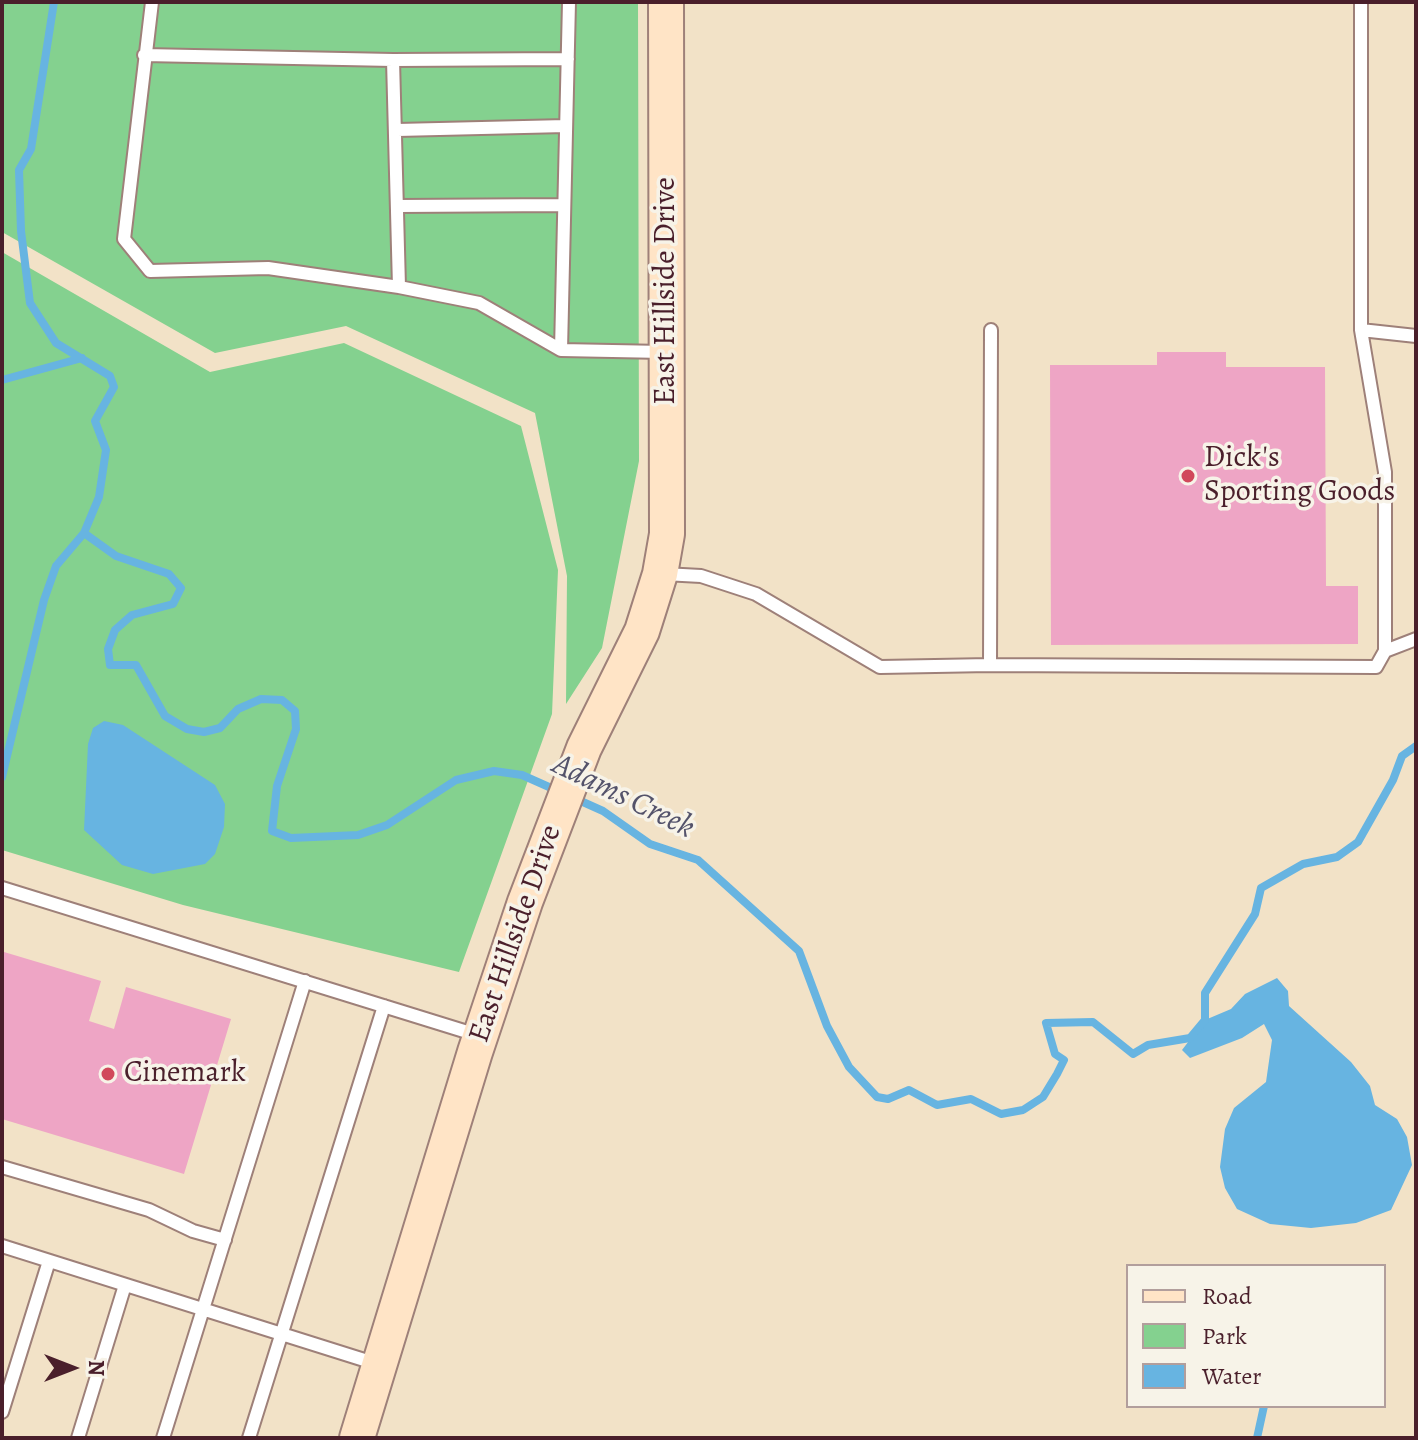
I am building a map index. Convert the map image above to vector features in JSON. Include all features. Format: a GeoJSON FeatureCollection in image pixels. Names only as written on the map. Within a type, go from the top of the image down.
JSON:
{"type":"FeatureCollection","features":[{"type":"Feature","properties":{"kind":"street","name":"East Hillside Drive"},"geometry":{"type":"LineString","coordinates":[[357,1438],[480,1036],[547,839],[584,748],[642,631],[660,574],[667,534],[666,2]]}},
{"type":"Feature","properties":{"kind":"lane"},"geometry":{"type":"LineString","coordinates":[[152,2],[124,239],[150,271],[268,268],[399,287],[479,303],[561,350],[667,352]]}},
{"type":"Feature","properties":{"kind":"lane"},"geometry":{"type":"LineString","coordinates":[[561,350],[569,2]]}},
{"type":"Feature","properties":{"kind":"lane"},"geometry":{"type":"LineString","coordinates":[[660,574],[701,576],[756,594],[880,667],[1376,667],[1385,651],[1385,472],[1361,330],[1361,2]]}},
{"type":"Feature","properties":{"kind":"lane"},"geometry":{"type":"LineString","coordinates":[[144,55],[393,60],[568,59]]}},
{"type":"Feature","properties":{"kind":"lane"},"geometry":{"type":"LineString","coordinates":[[393,60],[399,287]]}},
{"type":"Feature","properties":{"kind":"lane"},"geometry":{"type":"LineString","coordinates":[[397,130],[566,126]]}},
{"type":"Feature","properties":{"kind":"lane"},"geometry":{"type":"LineString","coordinates":[[398,206],[564,205]]}},
{"type":"Feature","properties":{"kind":"lane"},"geometry":{"type":"LineString","coordinates":[[990,665],[991,330]]}},
{"type":"Feature","properties":{"kind":"lane"},"geometry":{"type":"LineString","coordinates":[[1361,330],[1416,336]]}},
{"type":"Feature","properties":{"kind":"lane"},"geometry":{"type":"LineString","coordinates":[[1385,651],[1416,639]]}},
{"type":"Feature","properties":{"kind":"lane"},"geometry":{"type":"LineString","coordinates":[[2,888],[480,1036]]}},
{"type":"Feature","properties":{"kind":"lane"},"geometry":{"type":"LineString","coordinates":[[163,1438],[305,981]]}},
{"type":"Feature","properties":{"kind":"lane"},"geometry":{"type":"LineString","coordinates":[[249,1438],[384,1006]]}},
{"type":"Feature","properties":{"kind":"lane"},"geometry":{"type":"LineString","coordinates":[[2,1167],[149,1210],[193,1231],[225,1240]]}},
{"type":"Feature","properties":{"kind":"lane"},"geometry":{"type":"LineString","coordinates":[[2,1246],[380,1365]]}},
{"type":"Feature","properties":{"kind":"lane"},"geometry":{"type":"LineString","coordinates":[[2,1412],[49,1261]]}},
{"type":"Feature","properties":{"kind":"lane"},"geometry":{"type":"LineString","coordinates":[[78,1438],[125,1285]]}},
{"type":"Feature","properties":{"kind":"green space"},"geometry":{"type":"Polygon","coordinates":[[[2,2],[638,2],[639,461],[602,648],[566,704],[567,576],[535,413],[346,326],[215,353],[2,232],[2,2]]]}},
{"type":"Feature","properties":{"kind":"green space"},"geometry":{"type":"Polygon","coordinates":[[[2,252],[210,372],[344,343],[521,426],[558,570],[552,714],[459,972],[183,905],[2,850],[2,252]]]}},
{"type":"Feature","properties":{"kind":"water"},"geometry":{"type":"Polygon","coordinates":[[[104,721],[123,725],[215,785],[225,804],[224,827],[215,854],[205,864],[153,874],[122,865],[84,830],[88,744],[93,728],[104,721]]]}},
{"type":"Feature","properties":{"kind":"water"},"geometry":{"type":"Polygon","coordinates":[[[1277,978],[1288,991],[1289,1006],[1351,1062],[1370,1086],[1375,1105],[1397,1119],[1407,1137],[1412,1165],[1391,1210],[1356,1223],[1311,1228],[1270,1224],[1237,1209],[1225,1188],[1220,1167],[1225,1129],[1234,1108],[1266,1082],[1272,1040],[1264,1024],[1242,1038],[1190,1058],[1182,1050],[1205,1020],[1231,1009],[1245,994],[1277,978]]]}},
{"type":"Feature","properties":{"kind":"building","name":"Dick's Sporting Goods"},"geometry":{"type":"Polygon","coordinates":[[[1157,352],[1226,352],[1226,367],[1325,367],[1326,586],[1358,586],[1358,644],[1051,645],[1050,365],[1157,365],[1157,352]]]}},
{"type":"Feature","properties":{"kind":"building","name":"Cinemark"},"geometry":{"type":"Polygon","coordinates":[[[4,952],[101,981],[89,1021],[114,1029],[126,987],[231,1019],[184,1174],[2,1119],[4,952]]]}},
{"type":"Feature","properties":{"kind":"waterway"},"geometry":{"type":"LineString","coordinates":[[54,2],[31,149],[19,170],[21,231],[30,303],[56,343],[110,376],[114,387],[95,421],[106,450],[99,497],[84,533]]}},
{"type":"Feature","properties":{"kind":"waterway"},"geometry":{"type":"LineString","coordinates":[[2,380],[82,358]]}},
{"type":"Feature","properties":{"kind":"waterway","name":"Adams Creek"},"geometry":{"type":"LineString","coordinates":[[2,777],[44,600],[56,566],[84,533],[116,556],[169,574],[181,588],[173,604],[132,615],[115,630],[108,649],[110,665],[136,665],[165,716],[187,729],[204,732],[220,728],[238,709],[261,699],[282,700],[295,711],[296,729],[277,786],[272,831],[291,838],[358,835],[387,825],[456,780],[494,771],[522,775],[558,791]]}},
{"type":"Feature","properties":{"kind":"waterway","name":"Adams Creek"},"geometry":{"type":"LineString","coordinates":[[574,798],[603,811],[650,844],[698,860],[799,951],[827,1026],[849,1067],[877,1097],[888,1099],[909,1090],[937,1105],[971,1099],[1001,1114],[1023,1110],[1043,1097],[1064,1060],[1055,1054],[1046,1023],[1093,1022],[1133,1054],[1148,1045],[1190,1038],[1205,1020],[1205,993],[1255,914],[1261,888],[1303,864],[1337,857],[1358,842],[1393,780],[1402,756],[1416,746]]}},
{"type":"Feature","properties":{"kind":"waterway"},"geometry":{"type":"LineString","coordinates":[[1257,1438],[1264,1408]]}},
{"type":"Feature","properties":{"kind":"place","name":"Dick's Sporting Goods"},"geometry":{"type":"Point","coordinates":[1188,476]}},
{"type":"Feature","properties":{"kind":"place","name":"Cinemark"},"geometry":{"type":"Point","coordinates":[108,1074]}}]}
